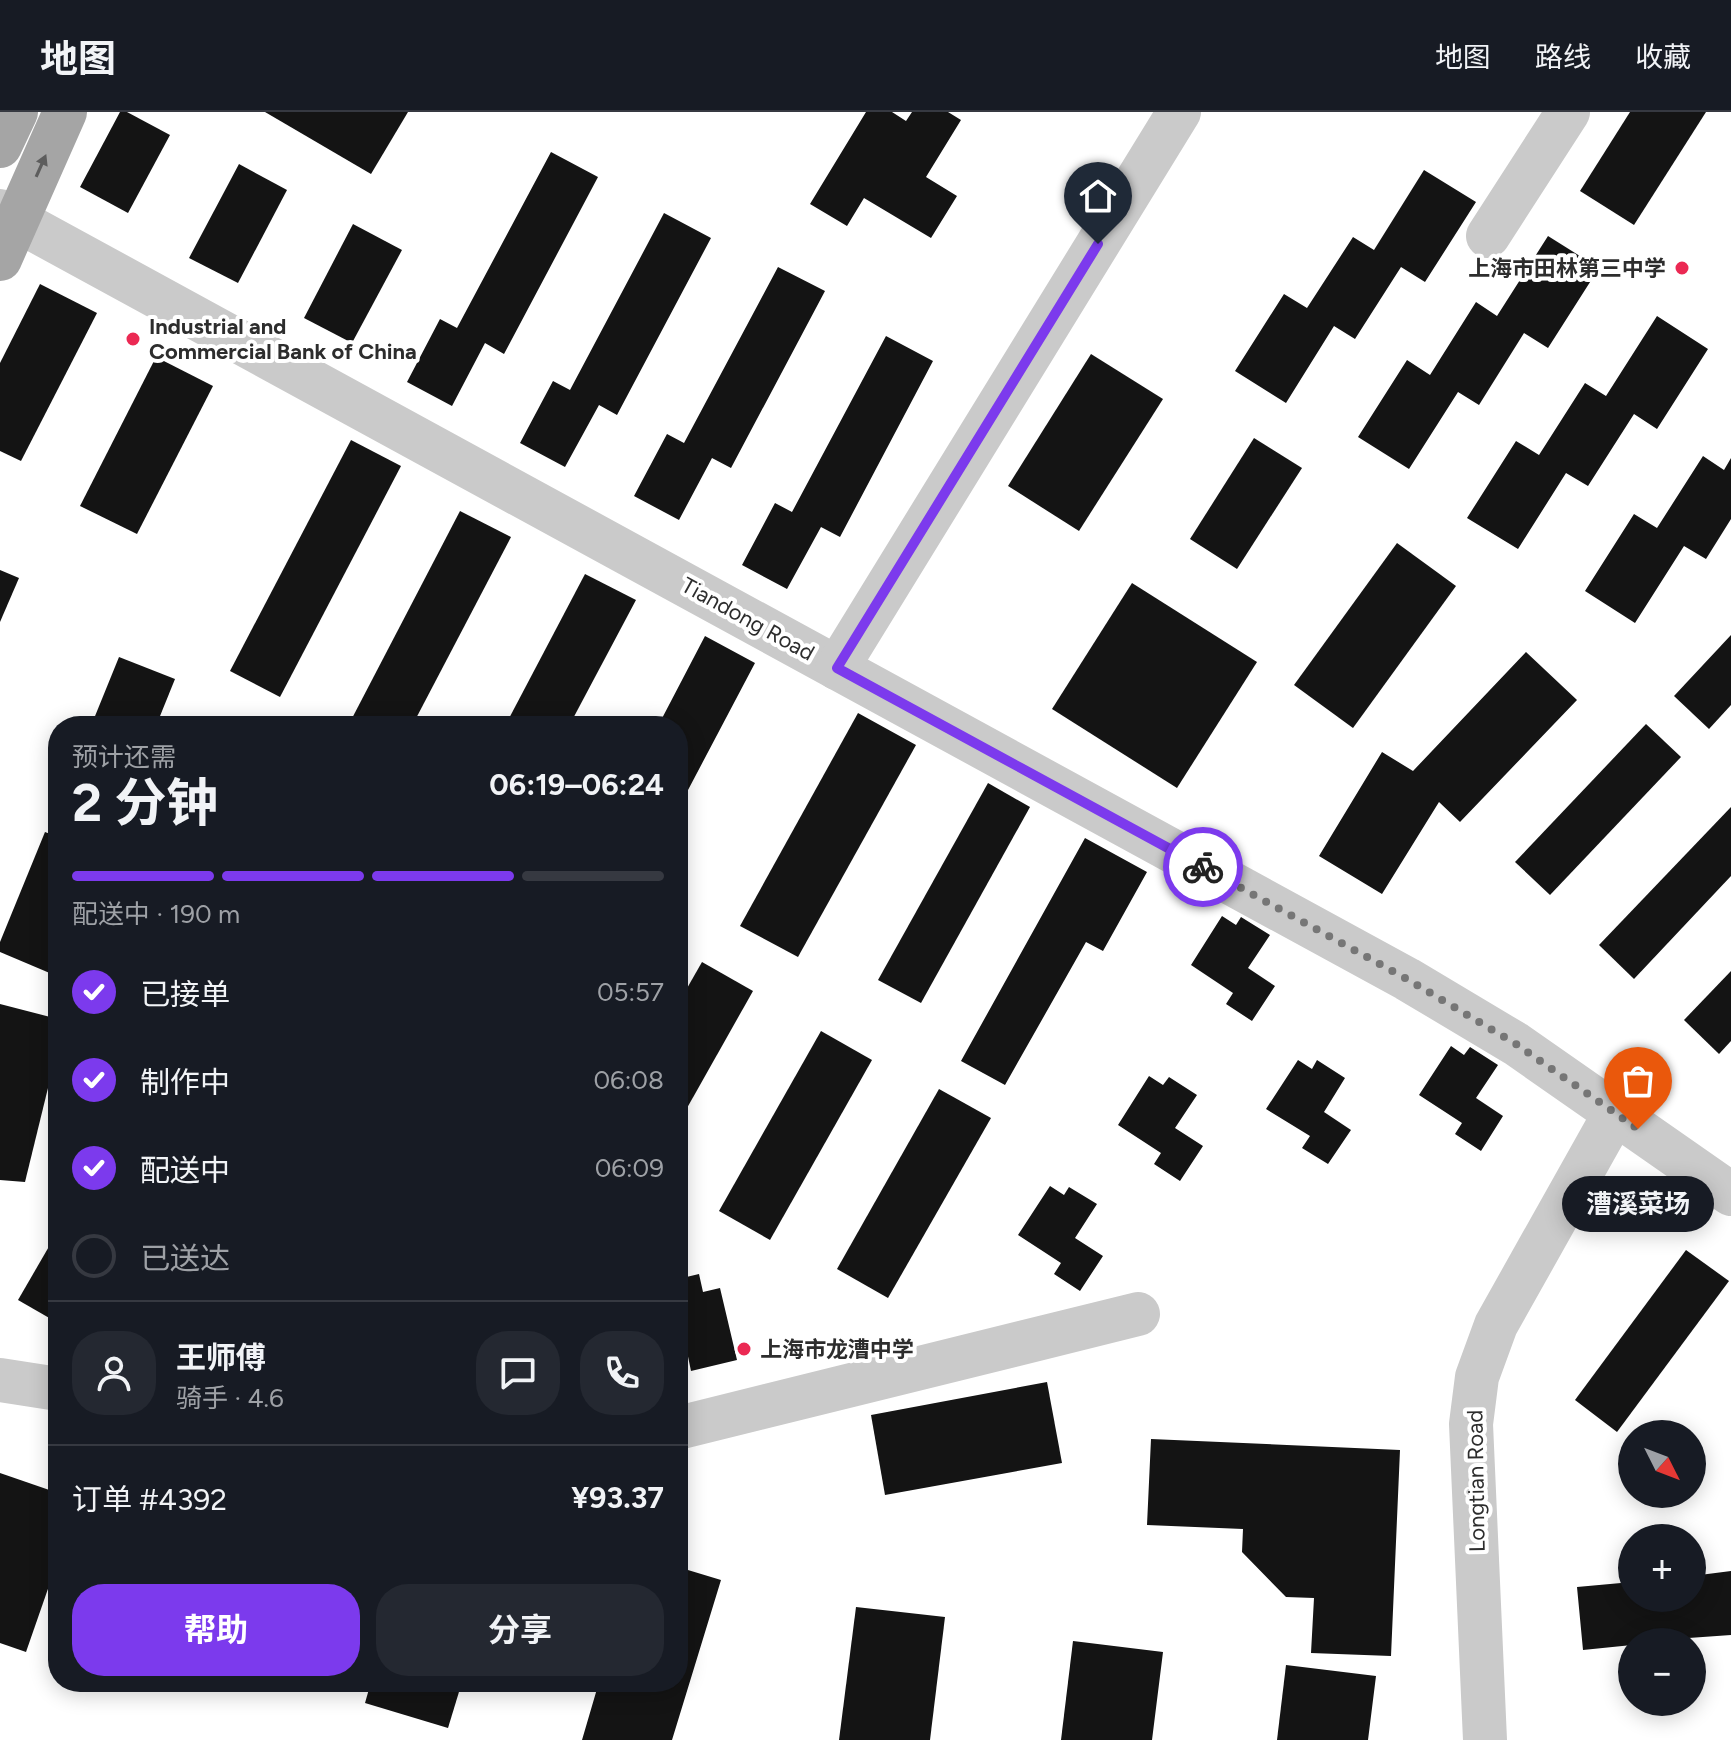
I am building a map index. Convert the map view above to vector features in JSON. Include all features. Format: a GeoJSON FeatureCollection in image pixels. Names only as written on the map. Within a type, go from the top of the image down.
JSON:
{"type":"FeatureCollection","features":[{"type":"Feature","properties":{"kind":"main road"},"geometry":{"type":"LineString","coordinates":[[0,146],[16,112]]}},
{"type":"Feature","properties":{"kind":"main road"},"geometry":{"type":"LineString","coordinates":[[0,259],[9,216],[65,112]]}},
{"type":"Feature","properties":{"kind":"street"},"geometry":{"type":"LineString","coordinates":[[837,668],[1179,112]]}},
{"type":"Feature","properties":{"kind":"street"},"geometry":{"type":"LineString","coordinates":[[1488,236],[1568,112]]}},
{"type":"Feature","properties":{"kind":"street","name":"Tiandong Road"},"geometry":{"type":"LineString","coordinates":[[9,216],[1407,979],[1516,1044],[1731,1194]]}},
{"type":"Feature","properties":{"kind":"street","name":"Longtian Road"},"geometry":{"type":"LineString","coordinates":[[1485,1740],[1471,1424],[1477,1377],[1496,1325],[1615,1113]]}},
{"type":"Feature","properties":{"kind":"street"},"geometry":{"type":"LineString","coordinates":[[688,1426],[1138,1314]]}},
{"type":"Feature","properties":{"kind":"street"},"geometry":{"type":"LineString","coordinates":[[0,1380],[48,1387]]}},
{"type":"Feature","properties":{"kind":"building"},"geometry":{"type":"Polygon","coordinates":[[[120,112],[127,112],[170,135],[128,213],[80,187],[120,112]]]}},
{"type":"Feature","properties":{"kind":"building"},"geometry":{"type":"Polygon","coordinates":[[[265,112],[408,112],[371,174],[265,112]]]}},
{"type":"Feature","properties":{"kind":"building"},"geometry":{"type":"Polygon","coordinates":[[[866,112],[892,112],[906,121],[912,112],[948,112],[961,120],[926,177],[957,196],[931,238],[864,198],[847,226],[810,204],[866,112]]]}},
{"type":"Feature","properties":{"kind":"building"},"geometry":{"type":"Polygon","coordinates":[[[1630,112],[1706,112],[1634,225],[1580,191],[1630,112]]]}},
{"type":"Feature","properties":{"kind":"building"},"geometry":{"type":"Polygon","coordinates":[[[551,152],[598,177],[504,354],[485,343],[452,406],[407,382],[440,319],[457,328],[551,152]]]}},
{"type":"Feature","properties":{"kind":"building"},"geometry":{"type":"Polygon","coordinates":[[[239,164],[287,190],[238,283],[189,258],[239,164]]]}},
{"type":"Feature","properties":{"kind":"building"},"geometry":{"type":"Polygon","coordinates":[[[1424,170],[1476,202],[1425,282],[1401,267],[1355,339],[1334,326],[1286,403],[1235,371],[1284,294],[1307,308],[1353,237],[1374,250],[1424,170]]]}},
{"type":"Feature","properties":{"kind":"building"},"geometry":{"type":"Polygon","coordinates":[[[664,213],[711,238],[617,415],[599,405],[565,467],[520,443],[553,381],[570,390],[664,213]]]}},
{"type":"Feature","properties":{"kind":"building"},"geometry":{"type":"Polygon","coordinates":[[[353,224],[402,250],[352,343],[304,318],[353,224]]]}},
{"type":"Feature","properties":{"kind":"building"},"geometry":{"type":"Polygon","coordinates":[[[1548,236],[1599,268],[1548,348],[1524,333],[1479,405],[1458,392],[1409,469],[1358,437],[1407,360],[1430,375],[1476,302],[1497,316],[1548,236]]]}},
{"type":"Feature","properties":{"kind":"building"},"geometry":{"type":"Polygon","coordinates":[[[778,267],[825,291],[731,468],[712,458],[679,520],[634,496],[667,434],[684,443],[778,267]]]}},
{"type":"Feature","properties":{"kind":"building"},"geometry":{"type":"Polygon","coordinates":[[[40,284],[97,313],[21,461],[0,451],[0,363],[40,284]]]}},
{"type":"Feature","properties":{"kind":"building"},"geometry":{"type":"Polygon","coordinates":[[[1657,316],[1708,349],[1657,429],[1634,414],[1588,486],[1566,473],[1518,549],[1467,518],[1516,441],[1539,455],[1585,383],[1606,396],[1657,316]]]}},
{"type":"Feature","properties":{"kind":"building"},"geometry":{"type":"Polygon","coordinates":[[[886,336],[933,361],[840,537],[821,527],[787,589],[742,565],[775,503],[792,512],[886,336]]]}},
{"type":"Feature","properties":{"kind":"building"},"geometry":{"type":"Polygon","coordinates":[[[1091,354],[1163,399],[1079,531],[1008,486],[1091,354]]]}},
{"type":"Feature","properties":{"kind":"building"},"geometry":{"type":"Polygon","coordinates":[[[156,357],[213,386],[137,534],[80,506],[156,357]]]}},
{"type":"Feature","properties":{"kind":"building"},"geometry":{"type":"Polygon","coordinates":[[[1254,438],[1302,468],[1237,569],[1190,539],[1254,438]]]}},
{"type":"Feature","properties":{"kind":"building"},"geometry":{"type":"Polygon","coordinates":[[[351,440],[401,466],[280,697],[230,671],[351,440]]]}},
{"type":"Feature","properties":{"kind":"building"},"geometry":{"type":"Polygon","coordinates":[[[1703,456],[1724,470],[1731,458],[1731,519],[1706,559],[1684,546],[1635,623],[1585,591],[1634,514],[1657,528],[1703,456]]]}},
{"type":"Feature","properties":{"kind":"building"},"geometry":{"type":"Polygon","coordinates":[[[460,511],[511,537],[417,716],[353,716],[460,511]]]}},
{"type":"Feature","properties":{"kind":"building"},"geometry":{"type":"Polygon","coordinates":[[[1397,543],[1456,586],[1353,728],[1294,685],[1397,543]]]}},
{"type":"Feature","properties":{"kind":"building"},"geometry":{"type":"Polygon","coordinates":[[[0,570],[19,578],[0,622],[0,570]]]}},
{"type":"Feature","properties":{"kind":"building"},"geometry":{"type":"Polygon","coordinates":[[[585,574],[636,600],[574,716],[510,716],[585,574]]]}},
{"type":"Feature","properties":{"kind":"building"},"geometry":{"type":"Polygon","coordinates":[[[1132,583],[1257,662],[1177,788],[1052,709],[1132,583]]]}},
{"type":"Feature","properties":{"kind":"building"},"geometry":{"type":"Polygon","coordinates":[[[1731,635],[1731,705],[1709,729],[1674,696],[1731,635]]]}},
{"type":"Feature","properties":{"kind":"building"},"geometry":{"type":"Polygon","coordinates":[[[705,636],[755,663],[688,790],[688,716],[663,716],[705,636]]]}},
{"type":"Feature","properties":{"kind":"building"},"geometry":{"type":"Polygon","coordinates":[[[1526,652],[1577,700],[1460,822],[1439,802],[1382,894],[1319,856],[1382,752],[1413,771],[1526,652]]]}},
{"type":"Feature","properties":{"kind":"building"},"geometry":{"type":"Polygon","coordinates":[[[119,657],[175,679],[160,716],[95,716],[119,657]]]}},
{"type":"Feature","properties":{"kind":"building"},"geometry":{"type":"Polygon","coordinates":[[[858,713],[916,745],[798,957],[740,926],[858,713]]]}},
{"type":"Feature","properties":{"kind":"building"},"geometry":{"type":"Polygon","coordinates":[[[1646,724],[1681,757],[1550,895],[1515,862],[1646,724]]]}},
{"type":"Feature","properties":{"kind":"building"},"geometry":{"type":"Polygon","coordinates":[[[988,783],[1030,807],[921,1003],[878,980],[988,783]]]}},
{"type":"Feature","properties":{"kind":"building"},"geometry":{"type":"Polygon","coordinates":[[[1731,807],[1731,876],[1634,979],[1599,945],[1731,807]]]}},
{"type":"Feature","properties":{"kind":"building"},"geometry":{"type":"Polygon","coordinates":[[[45,832],[48,833],[48,972],[0,952],[0,942],[45,832]]]}},
{"type":"Feature","properties":{"kind":"building"},"geometry":{"type":"Polygon","coordinates":[[[1085,838],[1147,872],[1103,951],[1086,942],[1005,1085],[961,1061],[1085,838]]]}},
{"type":"Feature","properties":{"kind":"building"},"geometry":{"type":"Polygon","coordinates":[[[1222,916],[1236,925],[1241,917],[1270,935],[1248,968],[1275,986],[1252,1021],[1226,1004],[1233,993],[1191,965],[1222,916]]]}},
{"type":"Feature","properties":{"kind":"building"},"geometry":{"type":"Polygon","coordinates":[[[702,962],[753,991],[688,1106],[688,986],[702,962]]]}},
{"type":"Feature","properties":{"kind":"building"},"geometry":{"type":"Polygon","coordinates":[[[1731,971],[1731,1041],[1719,1054],[1684,1020],[1731,971]]]}},
{"type":"Feature","properties":{"kind":"building"},"geometry":{"type":"Polygon","coordinates":[[[0,1004],[48,1016],[48,1088],[25,1182],[0,1180],[0,1004]]]}},
{"type":"Feature","properties":{"kind":"building"},"geometry":{"type":"Polygon","coordinates":[[[821,1031],[872,1060],[770,1240],[719,1211],[821,1031]]]}},
{"type":"Feature","properties":{"kind":"building"},"geometry":{"type":"Polygon","coordinates":[[[1451,1046],[1464,1055],[1470,1047],[1498,1065],[1476,1098],[1503,1116],[1481,1151],[1455,1134],[1462,1123],[1419,1095],[1451,1046]]]}},
{"type":"Feature","properties":{"kind":"building"},"geometry":{"type":"Polygon","coordinates":[[[1298,1060],[1312,1069],[1317,1060],[1345,1078],[1324,1112],[1351,1130],[1328,1164],[1302,1148],[1310,1136],[1266,1109],[1298,1060]]]}},
{"type":"Feature","properties":{"kind":"building"},"geometry":{"type":"Polygon","coordinates":[[[1149,1076],[1163,1085],[1169,1077],[1197,1095],[1175,1128],[1203,1146],[1180,1181],[1154,1164],[1161,1153],[1118,1125],[1149,1076]]]}},
{"type":"Feature","properties":{"kind":"building"},"geometry":{"type":"Polygon","coordinates":[[[939,1089],[991,1118],[888,1298],[837,1269],[939,1089]]]}},
{"type":"Feature","properties":{"kind":"building"},"geometry":{"type":"Polygon","coordinates":[[[1050,1186],[1064,1195],[1069,1187],[1097,1204],[1075,1238],[1103,1256],[1080,1291],[1054,1274],[1061,1263],[1018,1235],[1050,1186]]]}},
{"type":"Feature","properties":{"kind":"building"},"geometry":{"type":"Polygon","coordinates":[[[48,1248],[48,1317],[18,1300],[48,1248]]]}},
{"type":"Feature","properties":{"kind":"building"},"geometry":{"type":"Polygon","coordinates":[[[1686,1250],[1729,1281],[1626,1420],[1618,1420],[1617,1432],[1575,1400],[1686,1250]]]}},
{"type":"Feature","properties":{"kind":"building"},"geometry":{"type":"Polygon","coordinates":[[[699,1274],[703,1292],[720,1288],[737,1360],[691,1371],[688,1356],[688,1277],[699,1274]]]}},
{"type":"Feature","properties":{"kind":"building"},"geometry":{"type":"Polygon","coordinates":[[[1047,1382],[1062,1463],[885,1495],[871,1415],[1047,1382]]]}},
{"type":"Feature","properties":{"kind":"building"},"geometry":{"type":"Polygon","coordinates":[[[1151,1439],[1400,1450],[1391,1656],[1311,1653],[1314,1598],[1286,1597],[1242,1552],[1243,1529],[1147,1525],[1151,1439]]]}},
{"type":"Feature","properties":{"kind":"building"},"geometry":{"type":"Polygon","coordinates":[[[0,1473],[48,1490],[48,1589],[26,1652],[0,1643],[0,1473]]]}},
{"type":"Feature","properties":{"kind":"building"},"geometry":{"type":"Polygon","coordinates":[[[688,1570],[721,1580],[688,1688],[688,1570]]]}},
{"type":"Feature","properties":{"kind":"building"},"geometry":{"type":"Polygon","coordinates":[[[1731,1571],[1731,1635],[1706,1637],[1706,1628],[1618,1628],[1618,1646],[1583,1650],[1577,1587],[1618,1583],[1618,1612],[1706,1612],[1706,1574],[1731,1571]]]}},
{"type":"Feature","properties":{"kind":"building"},"geometry":{"type":"Polygon","coordinates":[[[856,1607],[945,1617],[930,1740],[839,1740],[856,1607]]]}},
{"type":"Feature","properties":{"kind":"building"},"geometry":{"type":"Polygon","coordinates":[[[1073,1641],[1163,1652],[1152,1740],[1061,1740],[1073,1641]]]}},
{"type":"Feature","properties":{"kind":"building"},"geometry":{"type":"Polygon","coordinates":[[[1286,1665],[1376,1676],[1368,1740],[1277,1740],[1286,1665]]]}},
{"type":"Feature","properties":{"kind":"building"},"geometry":{"type":"Polygon","coordinates":[[[368,1692],[459,1692],[448,1728],[365,1703],[368,1692]]]}},
{"type":"Feature","properties":{"kind":"building"},"geometry":{"type":"Polygon","coordinates":[[[596,1692],[687,1692],[672,1740],[582,1740],[596,1692]]]}},
{"type":"Feature","properties":{"kind":"way so far"},"geometry":{"type":"LineString","coordinates":[[1203,867],[1407,979],[1516,1044],[1638,1129]]}},
{"type":"Feature","properties":{"kind":"place","name":"上海市田林第三中学"},"geometry":{"type":"Point","coordinates":[1682,268]}},
{"type":"Feature","properties":{"kind":"place","name":"Industrial and Commercial Bank of China"},"geometry":{"type":"Point","coordinates":[133,339]}},
{"type":"Feature","properties":{"kind":"place","name":"漕溪菜场"},"geometry":{"type":"Point","coordinates":[1638,1129]}},
{"type":"Feature","properties":{"kind":"place","name":"上海市龙漕中学"},"geometry":{"type":"Point","coordinates":[744,1349]}},
{"type":"Feature","properties":{"kind":"route"},"geometry":{"type":"LineString","coordinates":[[1098,244],[837,668],[1203,867]]}}]}
